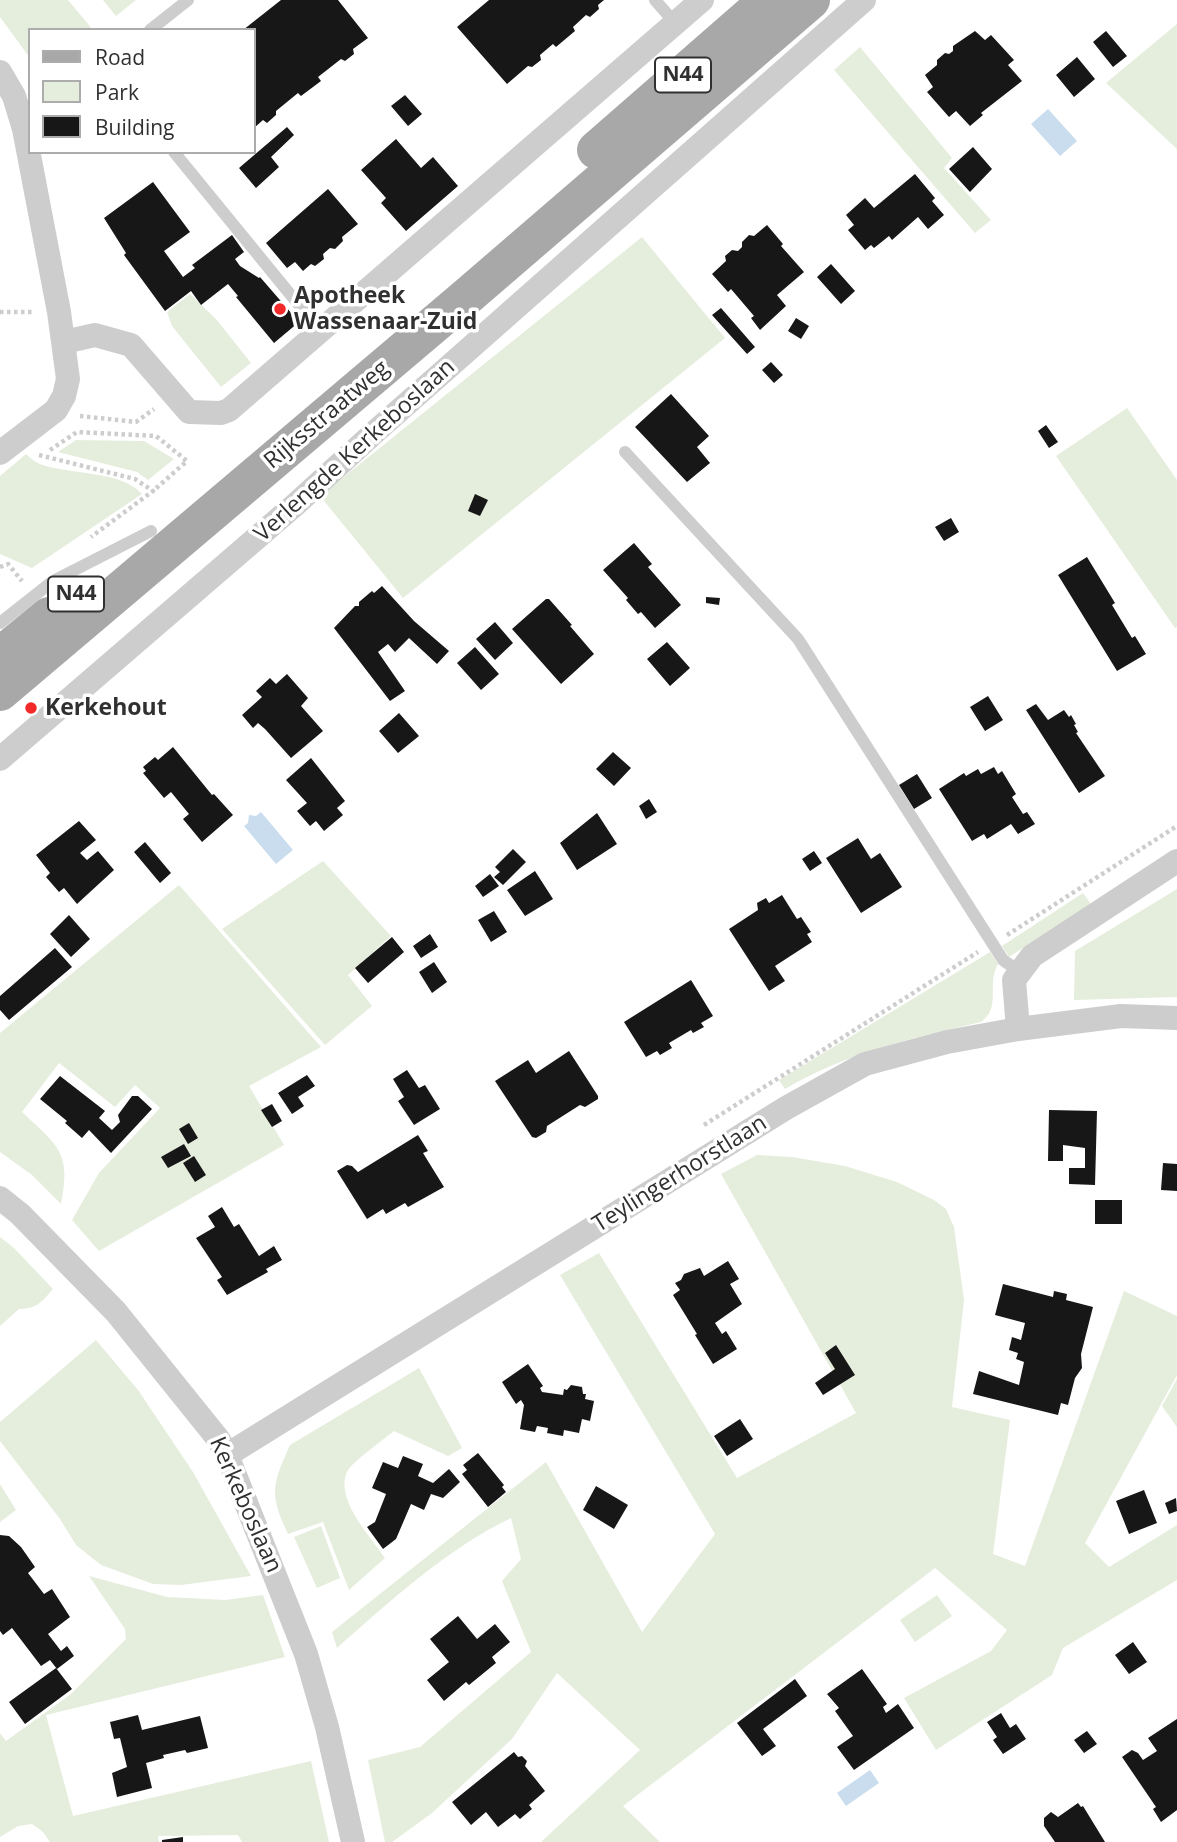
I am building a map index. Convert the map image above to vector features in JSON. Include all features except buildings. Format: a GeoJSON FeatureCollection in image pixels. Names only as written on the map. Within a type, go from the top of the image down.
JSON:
{"type":"FeatureCollection","features":[{"type":"Feature","properties":{"kind":"main road","name":"Rijksstraatweg"},"geometry":{"type":"LineString","coordinates":[[0,656],[444,283],[768,0]]}},
{"type":"Feature","properties":{"kind":"main road","name":"Rijksstraatweg"},"geometry":{"type":"LineString","coordinates":[[0,692],[464,299],[811,0]]}},
{"type":"Feature","properties":{"kind":"street"},"geometry":{"type":"LineString","coordinates":[[64,342],[95,334],[131,345],[189,412],[220,413],[229,410],[702,0]]}},
{"type":"Feature","properties":{"kind":"street","name":"Verlengde Kerkeboslaan"},"geometry":{"type":"LineString","coordinates":[[0,759],[286,513],[864,0]]}},
{"type":"Feature","properties":{"kind":"street"},"geometry":{"type":"LineString","coordinates":[[0,72],[27,127]]}},
{"type":"Feature","properties":{"kind":"street"},"geometry":{"type":"LineString","coordinates":[[0,453],[56,410],[64,396],[68,379],[32,154]]}},
{"type":"Feature","properties":{"kind":"street"},"geometry":{"type":"LineString","coordinates":[[1018,1029],[1014,980],[1032,956],[1177,861]]}},
{"type":"Feature","properties":{"kind":"street","name":"Teylingerhorstlaan"},"geometry":{"type":"LineString","coordinates":[[228,1455],[786,1108],[864,1064],[947,1042],[1018,1029],[1121,1016],[1177,1018]]}},
{"type":"Feature","properties":{"kind":"street","name":"Kerkeboslaan"},"geometry":{"type":"LineString","coordinates":[[0,1198],[20,1214],[116,1312],[219,1440],[228,1455],[306,1654],[327,1727],[353,1842]]}},
{"type":"Feature","properties":{"kind":"lane"},"geometry":{"type":"LineString","coordinates":[[153,28],[188,0]]}},
{"type":"Feature","properties":{"kind":"lane"},"geometry":{"type":"LineString","coordinates":[[655,0],[675,23]]}},
{"type":"Feature","properties":{"kind":"lane"},"geometry":{"type":"LineString","coordinates":[[176,154],[321,332]]}},
{"type":"Feature","properties":{"kind":"lane"},"geometry":{"type":"LineString","coordinates":[[625,452],[798,639],[1003,960],[1020,972]]}},
{"type":"Feature","properties":{"kind":"lane","name":"Rijksstraatweg"},"geometry":{"type":"LineString","coordinates":[[0,623],[53,581],[151,531]]}},
{"type":"Feature","properties":{"kind":"path"},"geometry":{"type":"LineString","coordinates":[[0,312],[59,312]]}},
{"type":"Feature","properties":{"kind":"path"},"geometry":{"type":"LineString","coordinates":[[71,422],[80,415],[136,422],[174,393]]}},
{"type":"Feature","properties":{"kind":"path"},"geometry":{"type":"LineString","coordinates":[[41,457],[77,432],[156,436],[187,461],[153,491],[84,543]]}},
{"type":"Feature","properties":{"kind":"path"},"geometry":{"type":"LineString","coordinates":[[24,435],[41,457],[135,479],[153,491]]}},
{"type":"Feature","properties":{"kind":"path"},"geometry":{"type":"LineString","coordinates":[[0,567],[8,564],[27,587]]}},
{"type":"Feature","properties":{"kind":"green space"},"geometry":{"type":"Polygon","coordinates":[[[0,0],[68,0],[91,28],[28,28],[28,55],[0,17],[0,0]]]}},
{"type":"Feature","properties":{"kind":"green space"},"geometry":{"type":"Polygon","coordinates":[[[103,0],[136,0],[116,16],[103,0]]]}},
{"type":"Feature","properties":{"kind":"green space"},"geometry":{"type":"Polygon","coordinates":[[[1177,24],[1177,149],[1106,83],[1177,24]]]}},
{"type":"Feature","properties":{"kind":"green space"},"geometry":{"type":"Polygon","coordinates":[[[860,47],[952,158],[944,168],[991,220],[975,233],[834,70],[860,47]]]}},
{"type":"Feature","properties":{"kind":"green space"},"geometry":{"type":"Polygon","coordinates":[[[642,237],[725,338],[403,598],[320,496],[642,237]]]}},
{"type":"Feature","properties":{"kind":"green space"},"geometry":{"type":"Polygon","coordinates":[[[190,294],[216,319],[251,363],[221,387],[172,326],[167,312],[190,294]]]}},
{"type":"Feature","properties":{"kind":"green space"},"geometry":{"type":"Polygon","coordinates":[[[1127,408],[1177,480],[1175,628],[1056,456],[1127,408]]]}},
{"type":"Feature","properties":{"kind":"green space"},"geometry":{"type":"Polygon","coordinates":[[[76,440],[144,441],[174,459],[148,480],[137,472],[58,452],[76,440]]]}},
{"type":"Feature","properties":{"kind":"green space"},"geometry":{"type":"Polygon","coordinates":[[[26,454],[38,463],[52,467],[121,481],[142,494],[32,568],[0,554],[0,476],[26,454]]]}},
{"type":"Feature","properties":{"kind":"green space"},"geometry":{"type":"Polygon","coordinates":[[[323,861],[391,936],[348,975],[372,1006],[325,1045],[222,929],[323,861]]]}},
{"type":"Feature","properties":{"kind":"green space"},"geometry":{"type":"Polygon","coordinates":[[[179,885],[321,1047],[249,1086],[284,1145],[99,1251],[72,1220],[99,1173],[160,1108],[135,1085],[115,1107],[59,1063],[22,1112],[59,1151],[64,1172],[61,1204],[32,1175],[0,1152],[0,1033],[179,885]]]}},
{"type":"Feature","properties":{"kind":"green space"},"geometry":{"type":"Polygon","coordinates":[[[1177,889],[1177,997],[1074,1000],[1075,951],[1177,889]]]}},
{"type":"Feature","properties":{"kind":"green space"},"geometry":{"type":"Polygon","coordinates":[[[1083,893],[1091,904],[1009,957],[1002,946],[1083,893]]]}},
{"type":"Feature","properties":{"kind":"green space"},"geometry":{"type":"Polygon","coordinates":[[[990,952],[998,964],[993,980],[991,1010],[981,1022],[856,1056],[785,1089],[779,1080],[990,952]]]}},
{"type":"Feature","properties":{"kind":"green space"},"geometry":{"type":"Polygon","coordinates":[[[757,1155],[792,1157],[845,1166],[897,1182],[946,1209],[954,1227],[964,1300],[952,1407],[1010,1420],[993,1554],[1025,1566],[1124,1291],[1177,1316],[1177,1375],[1085,1543],[1109,1567],[1177,1525],[1177,1580],[1063,1648],[1052,1675],[936,1750],[904,1698],[991,1651],[1007,1630],[935,1568],[623,1806],[660,1842],[541,1842],[640,1750],[557,1673],[512,1739],[432,1813],[392,1842],[385,1842],[368,1760],[420,1747],[531,1652],[502,1581],[521,1559],[511,1518],[442,1560],[337,1648],[332,1632],[546,1462],[642,1632],[715,1534],[560,1275],[599,1253],[737,1478],[856,1413],[721,1174],[757,1155]]]}},
{"type":"Feature","properties":{"kind":"green space"},"geometry":{"type":"Polygon","coordinates":[[[0,1237],[53,1289],[38,1304],[19,1309],[0,1326],[0,1237]]]}},
{"type":"Feature","properties":{"kind":"green space"},"geometry":{"type":"Polygon","coordinates":[[[96,1340],[138,1390],[193,1472],[251,1576],[181,1585],[153,1584],[101,1565],[76,1545],[60,1519],[0,1441],[0,1422],[96,1340]]]}},
{"type":"Feature","properties":{"kind":"green space"},"geometry":{"type":"Polygon","coordinates":[[[419,1368],[462,1448],[448,1456],[394,1431],[348,1470],[345,1492],[349,1504],[385,1558],[349,1590],[323,1522],[288,1534],[276,1499],[279,1470],[290,1445],[419,1368]]]}},
{"type":"Feature","properties":{"kind":"green space"},"geometry":{"type":"Polygon","coordinates":[[[1177,1379],[1177,1427],[1162,1406],[1177,1379]]]}},
{"type":"Feature","properties":{"kind":"green space"},"geometry":{"type":"Polygon","coordinates":[[[0,1484],[16,1510],[0,1522],[0,1484]]]}},
{"type":"Feature","properties":{"kind":"green space"},"geometry":{"type":"Polygon","coordinates":[[[321,1526],[340,1578],[317,1588],[294,1537],[321,1526]]]}},
{"type":"Feature","properties":{"kind":"green space"},"geometry":{"type":"Polygon","coordinates":[[[89,1576],[167,1597],[225,1600],[263,1595],[285,1657],[46,1715],[73,1816],[311,1761],[329,1842],[242,1842],[238,1835],[158,1836],[159,1842],[50,1842],[43,1832],[32,1824],[18,1826],[0,1837],[0,1733],[6,1741],[71,1694],[126,1639],[125,1629],[89,1576]]]}},
{"type":"Feature","properties":{"kind":"green space"},"geometry":{"type":"Polygon","coordinates":[[[937,1595],[952,1616],[915,1642],[900,1620],[937,1595]]]}},
{"type":"Feature","properties":{"kind":"water"},"geometry":{"type":"Polygon","coordinates":[[[1048,109],[1077,141],[1060,156],[1031,124],[1048,109]]]}},
{"type":"Feature","properties":{"kind":"water"},"geometry":{"type":"Polygon","coordinates":[[[261,812],[293,850],[276,864],[244,826],[248,823],[249,815],[256,816],[261,812]]]}},
{"type":"Feature","properties":{"kind":"water"},"geometry":{"type":"Polygon","coordinates":[[[870,1770],[879,1783],[846,1806],[837,1793],[870,1770]]]}},
{"type":"Feature","properties":{"kind":"place","name":"Apotheek Wassenaar-Zuid"},"geometry":{"type":"Point","coordinates":[280,309]}},
{"type":"Feature","properties":{"kind":"place","name":"Kerkehout"},"geometry":{"type":"Point","coordinates":[31,708]}}]}
